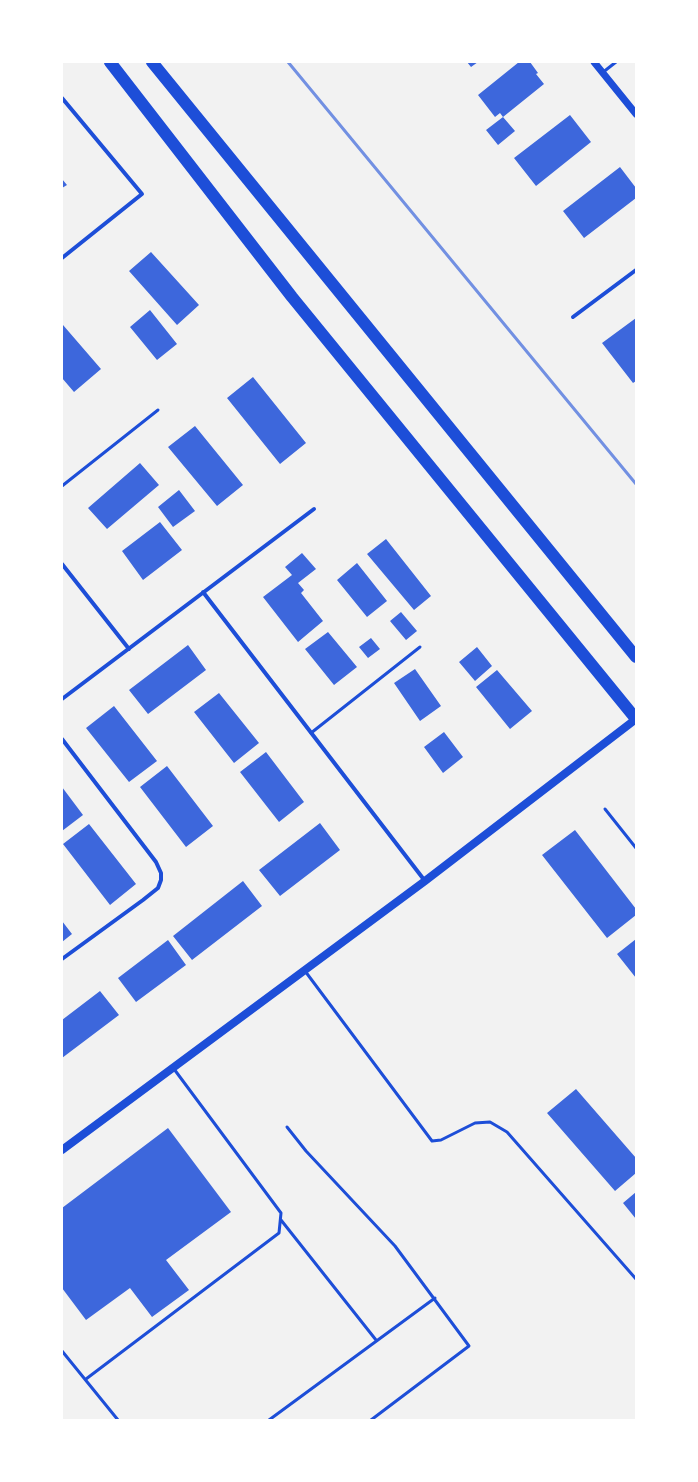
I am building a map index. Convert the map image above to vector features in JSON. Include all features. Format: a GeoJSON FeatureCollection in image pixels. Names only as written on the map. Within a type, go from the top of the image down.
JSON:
{"type":"FeatureCollection","features":[{"type":"Feature","properties":{"kind":"highway"},"geometry":{"type":"LineString","coordinates":[[110,62],[292,298],[636,719]]}},
{"type":"Feature","properties":{"kind":"highway"},"geometry":{"type":"LineString","coordinates":[[152,62],[636,657]]}},
{"type":"Feature","properties":{"kind":"main road"},"geometry":{"type":"LineString","coordinates":[[62,1150],[425,881],[636,719]]}},
{"type":"Feature","properties":{"kind":"street"},"geometry":{"type":"LineString","coordinates":[[594,62],[636,114]]}},
{"type":"Feature","properties":{"kind":"street"},"geometry":{"type":"LineString","coordinates":[[62,98],[142,194],[62,258]]}},
{"type":"Feature","properties":{"kind":"street"},"geometry":{"type":"LineString","coordinates":[[573,317],[636,270]]}},
{"type":"Feature","properties":{"kind":"street"},"geometry":{"type":"LineString","coordinates":[[62,699],[314,509]]}},
{"type":"Feature","properties":{"kind":"street"},"geometry":{"type":"LineString","coordinates":[[62,564],[129,649]]}},
{"type":"Feature","properties":{"kind":"street"},"geometry":{"type":"LineString","coordinates":[[203,592],[425,881]]}},
{"type":"Feature","properties":{"kind":"street"},"geometry":{"type":"LineString","coordinates":[[62,739],[156,862],[161,880],[158,888],[147,898],[62,959]]}},
{"type":"Feature","properties":{"kind":"lane"},"geometry":{"type":"LineString","coordinates":[[602,73],[616,62]]}},
{"type":"Feature","properties":{"kind":"lane"},"geometry":{"type":"LineString","coordinates":[[62,486],[158,410]]}},
{"type":"Feature","properties":{"kind":"lane"},"geometry":{"type":"LineString","coordinates":[[311,733],[420,646]]}},
{"type":"Feature","properties":{"kind":"lane"},"geometry":{"type":"LineString","coordinates":[[605,809],[636,848]]}},
{"type":"Feature","properties":{"kind":"lane"},"geometry":{"type":"LineString","coordinates":[[305,971],[432,1141],[441,1140],[475,1123],[490,1122],[507,1132],[636,1279]]}},
{"type":"Feature","properties":{"kind":"lane"},"geometry":{"type":"LineString","coordinates":[[86,1379],[279,1233],[281,1213],[173,1067]]}},
{"type":"Feature","properties":{"kind":"lane"},"geometry":{"type":"LineString","coordinates":[[287,1127],[306,1151],[395,1246],[435,1298],[469,1346],[371,1420]]}},
{"type":"Feature","properties":{"kind":"lane"},"geometry":{"type":"LineString","coordinates":[[281,1220],[376,1340]]}},
{"type":"Feature","properties":{"kind":"lane"},"geometry":{"type":"LineString","coordinates":[[268,1420],[435,1298]]}},
{"type":"Feature","properties":{"kind":"lane"},"geometry":{"type":"LineString","coordinates":[[62,1351],[118,1420]]}},
{"type":"Feature","properties":{"kind":"building"},"geometry":{"type":"Polygon","coordinates":[[[467,62],[478,62],[471,67],[467,62]]]}},
{"type":"Feature","properties":{"kind":"building"},"geometry":{"type":"Polygon","coordinates":[[[519,62],[530,62],[538,73],[536,74],[544,84],[503,117],[500,113],[495,117],[478,95],[519,62]]]}},
{"type":"Feature","properties":{"kind":"building"},"geometry":{"type":"Polygon","coordinates":[[[570,115],[591,142],[536,186],[514,158],[570,115]]]}},
{"type":"Feature","properties":{"kind":"building"},"geometry":{"type":"Polygon","coordinates":[[[503,117],[515,131],[498,145],[486,130],[503,117]]]}},
{"type":"Feature","properties":{"kind":"building"},"geometry":{"type":"Polygon","coordinates":[[[620,167],[636,188],[636,198],[584,238],[563,211],[620,167]]]}},
{"type":"Feature","properties":{"kind":"building"},"geometry":{"type":"Polygon","coordinates":[[[62,179],[67,185],[62,188],[62,179]]]}},
{"type":"Feature","properties":{"kind":"building"},"geometry":{"type":"Polygon","coordinates":[[[151,252],[199,305],[177,325],[129,271],[151,252]]]}},
{"type":"Feature","properties":{"kind":"building"},"geometry":{"type":"Polygon","coordinates":[[[150,310],[177,344],[157,360],[130,327],[150,310]]]}},
{"type":"Feature","properties":{"kind":"building"},"geometry":{"type":"Polygon","coordinates":[[[636,318],[636,381],[633,383],[602,343],[636,318]]]}},
{"type":"Feature","properties":{"kind":"building"},"geometry":{"type":"Polygon","coordinates":[[[63,325],[101,369],[74,392],[62,378],[63,325]]]}},
{"type":"Feature","properties":{"kind":"building"},"geometry":{"type":"Polygon","coordinates":[[[253,377],[306,443],[280,464],[227,398],[253,377]]]}},
{"type":"Feature","properties":{"kind":"building"},"geometry":{"type":"Polygon","coordinates":[[[195,426],[243,485],[217,506],[168,447],[195,426]]]}},
{"type":"Feature","properties":{"kind":"building"},"geometry":{"type":"Polygon","coordinates":[[[140,463],[159,485],[107,529],[88,508],[140,463]]]}},
{"type":"Feature","properties":{"kind":"building"},"geometry":{"type":"Polygon","coordinates":[[[179,490],[195,511],[173,527],[158,507],[179,490]]]}},
{"type":"Feature","properties":{"kind":"building"},"geometry":{"type":"Polygon","coordinates":[[[160,522],[182,550],[143,580],[122,551],[160,522]]]}},
{"type":"Feature","properties":{"kind":"building"},"geometry":{"type":"Polygon","coordinates":[[[386,539],[431,596],[414,610],[367,554],[386,539]]]}},
{"type":"Feature","properties":{"kind":"building"},"geometry":{"type":"Polygon","coordinates":[[[302,553],[316,569],[298,583],[304,590],[301,593],[323,621],[298,642],[263,597],[292,575],[285,567],[302,553]]]}},
{"type":"Feature","properties":{"kind":"building"},"geometry":{"type":"Polygon","coordinates":[[[357,563],[387,601],[367,617],[337,580],[357,563]]]}},
{"type":"Feature","properties":{"kind":"building"},"geometry":{"type":"Polygon","coordinates":[[[401,612],[417,631],[406,640],[390,621],[401,612]]]}},
{"type":"Feature","properties":{"kind":"building"},"geometry":{"type":"Polygon","coordinates":[[[328,632],[357,667],[334,685],[305,649],[328,632]]]}},
{"type":"Feature","properties":{"kind":"building"},"geometry":{"type":"Polygon","coordinates":[[[371,638],[380,649],[368,658],[359,647],[371,638]]]}},
{"type":"Feature","properties":{"kind":"building"},"geometry":{"type":"Polygon","coordinates":[[[188,645],[206,670],[148,714],[129,690],[188,645]]]}},
{"type":"Feature","properties":{"kind":"building"},"geometry":{"type":"Polygon","coordinates":[[[477,647],[492,666],[475,681],[459,662],[477,647]]]}},
{"type":"Feature","properties":{"kind":"building"},"geometry":{"type":"Polygon","coordinates":[[[415,669],[441,706],[420,721],[394,683],[415,669]]]}},
{"type":"Feature","properties":{"kind":"building"},"geometry":{"type":"Polygon","coordinates":[[[497,670],[532,711],[510,729],[476,687],[497,670]]]}},
{"type":"Feature","properties":{"kind":"building"},"geometry":{"type":"Polygon","coordinates":[[[219,693],[259,743],[234,763],[194,712],[219,693]]]}},
{"type":"Feature","properties":{"kind":"building"},"geometry":{"type":"Polygon","coordinates":[[[114,706],[157,761],[129,782],[86,728],[114,706]]]}},
{"type":"Feature","properties":{"kind":"building"},"geometry":{"type":"Polygon","coordinates":[[[444,732],[463,757],[443,773],[424,747],[444,732]]]}},
{"type":"Feature","properties":{"kind":"building"},"geometry":{"type":"Polygon","coordinates":[[[266,752],[304,802],[279,822],[240,772],[266,752]]]}},
{"type":"Feature","properties":{"kind":"building"},"geometry":{"type":"Polygon","coordinates":[[[167,766],[213,826],[186,847],[140,787],[167,766]]]}},
{"type":"Feature","properties":{"kind":"building"},"geometry":{"type":"Polygon","coordinates":[[[62,787],[83,815],[62,831],[62,787]]]}},
{"type":"Feature","properties":{"kind":"building"},"geometry":{"type":"Polygon","coordinates":[[[320,823],[340,850],[280,896],[259,870],[320,823]]]}},
{"type":"Feature","properties":{"kind":"building"},"geometry":{"type":"Polygon","coordinates":[[[89,824],[136,884],[110,905],[63,844],[89,824]]]}},
{"type":"Feature","properties":{"kind":"building"},"geometry":{"type":"Polygon","coordinates":[[[575,830],[636,909],[636,915],[607,938],[542,855],[575,830]]]}},
{"type":"Feature","properties":{"kind":"building"},"geometry":{"type":"Polygon","coordinates":[[[243,881],[262,906],[192,960],[173,936],[243,881]]]}},
{"type":"Feature","properties":{"kind":"building"},"geometry":{"type":"Polygon","coordinates":[[[62,921],[72,934],[62,942],[62,921]]]}},
{"type":"Feature","properties":{"kind":"building"},"geometry":{"type":"Polygon","coordinates":[[[636,939],[636,978],[617,954],[636,939]]]}},
{"type":"Feature","properties":{"kind":"building"},"geometry":{"type":"Polygon","coordinates":[[[168,940],[186,965],[136,1002],[118,978],[168,940]]]}},
{"type":"Feature","properties":{"kind":"building"},"geometry":{"type":"Polygon","coordinates":[[[100,991],[119,1015],[62,1058],[62,1020],[100,991]]]}},
{"type":"Feature","properties":{"kind":"building"},"geometry":{"type":"Polygon","coordinates":[[[576,1089],[636,1158],[636,1173],[615,1191],[547,1113],[576,1089]]]}},
{"type":"Feature","properties":{"kind":"building"},"geometry":{"type":"Polygon","coordinates":[[[168,1128],[231,1212],[166,1260],[189,1290],[152,1317],[130,1288],[86,1320],[62,1288],[62,1208],[168,1128]]]}},
{"type":"Feature","properties":{"kind":"building"},"geometry":{"type":"Polygon","coordinates":[[[636,1192],[636,1219],[623,1203],[636,1192]]]}},
{"type":"Feature","properties":{"kind":"railway"},"geometry":{"type":"LineString","coordinates":[[288,62],[636,484]]}}]}
